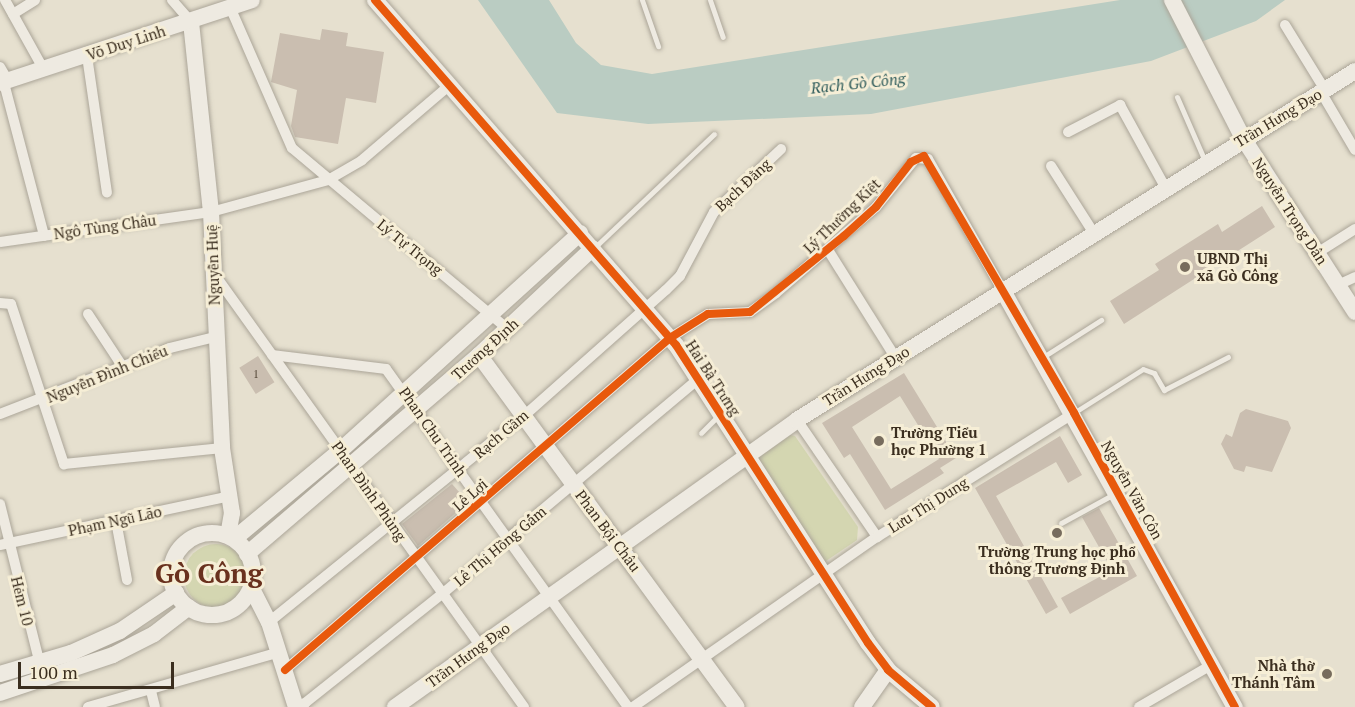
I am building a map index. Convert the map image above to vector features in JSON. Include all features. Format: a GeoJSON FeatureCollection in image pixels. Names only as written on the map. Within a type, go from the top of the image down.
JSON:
{"type":"FeatureCollection","features":[{"type":"Feature","properties":{"kind":"street"},"geometry":{"type":"LineString","coordinates":[[5,0],[44,70]]}},
{"type":"Feature","properties":{"kind":"street"},"geometry":{"type":"LineString","coordinates":[[13,14],[35,0]]}},
{"type":"Feature","properties":{"kind":"street"},"geometry":{"type":"LineString","coordinates":[[172,0],[192,22]]}},
{"type":"Feature","properties":{"kind":"street","name":"Võ Duy Linh"},"geometry":{"type":"LineString","coordinates":[[3,79],[44,70],[252,0]]}},
{"type":"Feature","properties":{"kind":"street","name":"Hai Bà Trưng"},"geometry":{"type":"LineString","coordinates":[[375,0],[451,84],[670,338],[699,378],[823,577],[888,670],[932,707]]}},
{"type":"Feature","properties":{"kind":"street","name":"Nguyễn Trọng Dân"},"geometry":{"type":"LineString","coordinates":[[1172,0],[1243,138],[1355,312]]}},
{"type":"Feature","properties":{"kind":"street","name":"Lý Tự Trọng"},"geometry":{"type":"LineString","coordinates":[[230,8],[282,132],[292,148],[508,328]]}},
{"type":"Feature","properties":{"kind":"street","name":"Nguyễn Huệ"},"geometry":{"type":"LineString","coordinates":[[192,22],[211,212],[215,275],[215,337],[222,448],[230,496],[231,538]]}},
{"type":"Feature","properties":{"kind":"street"},"geometry":{"type":"LineString","coordinates":[[1285,25],[1355,150]]}},
{"type":"Feature","properties":{"kind":"street"},"geometry":{"type":"LineString","coordinates":[[87,56],[106,193]]}},
{"type":"Feature","properties":{"kind":"street","name":"Trần Hưng Đạo"},"geometry":{"type":"LineString","coordinates":[[406,704],[547,597],[797,420],[1243,138],[1355,71]]}},
{"type":"Feature","properties":{"kind":"street"},"geometry":{"type":"LineString","coordinates":[[3,79],[44,236]]}},
{"type":"Feature","properties":{"kind":"street"},"geometry":{"type":"LineString","coordinates":[[211,212],[328,180],[362,160],[451,84]]}},
{"type":"Feature","properties":{"kind":"street"},"geometry":{"type":"LineString","coordinates":[[1068,132],[1120,105],[1166,187]]}},
{"type":"Feature","properties":{"kind":"street","name":"Bạch Đằng"},"geometry":{"type":"LineString","coordinates":[[645,308],[680,276],[714,212],[781,149]]}},
{"type":"Feature","properties":{"kind":"street","name":"Lý Thường Kiệt"},"geometry":{"type":"LineString","coordinates":[[670,338],[708,314],[750,312],[828,250],[876,207],[916,158],[924,156],[1002,289]]}},
{"type":"Feature","properties":{"kind":"street"},"geometry":{"type":"LineString","coordinates":[[1051,166],[1093,232]]}},
{"type":"Feature","properties":{"kind":"street","name":"Ngô Tùng Châu"},"geometry":{"type":"LineString","coordinates":[[0,242],[211,212]]}},
{"type":"Feature","properties":{"kind":"street"},"geometry":{"type":"LineString","coordinates":[[1317,253],[1355,229]]}},
{"type":"Feature","properties":{"kind":"street","name":"Trương Định"},"geometry":{"type":"LineString","coordinates":[[231,538],[341,450],[580,233]]}},
{"type":"Feature","properties":{"kind":"street","name":"Trương Định"},"geometry":{"type":"LineString","coordinates":[[248,554],[419,408],[594,248]]}},
{"type":"Feature","properties":{"kind":"street"},"geometry":{"type":"LineString","coordinates":[[828,250],[895,357]]}},
{"type":"Feature","properties":{"kind":"street","name":"Phan Đình Phùng"},"geometry":{"type":"LineString","coordinates":[[215,275],[524,707]]}},
{"type":"Feature","properties":{"kind":"street"},"geometry":{"type":"LineString","coordinates":[[1338,285],[1355,277]]}},
{"type":"Feature","properties":{"kind":"street","name":"Nguyễn Văn Côn"},"geometry":{"type":"LineString","coordinates":[[1002,289],[1118,492],[1213,664],[1234,707]]}},
{"type":"Feature","properties":{"kind":"street"},"geometry":{"type":"LineString","coordinates":[[0,303],[11,304],[61,462],[66,466],[222,448]]}},
{"type":"Feature","properties":{"kind":"street","name":"Rạch Gầm"},"geometry":{"type":"LineString","coordinates":[[269,622],[393,525],[525,415],[645,308]]}},
{"type":"Feature","properties":{"kind":"street"},"geometry":{"type":"LineString","coordinates":[[88,314],[123,367]]}},
{"type":"Feature","properties":{"kind":"street","name":"Nguyễn Đình Chiểu"},"geometry":{"type":"LineString","coordinates":[[0,414],[42,400],[189,341],[215,337]]}},
{"type":"Feature","properties":{"kind":"street","name":"Lê Lợi"},"geometry":{"type":"LineString","coordinates":[[285,670],[417,560],[670,338]]}},
{"type":"Feature","properties":{"kind":"street","name":"Phan Bội Châu"},"geometry":{"type":"LineString","coordinates":[[479,354],[737,707]]}},
{"type":"Feature","properties":{"kind":"street","name":"Phan Chu Trinh"},"geometry":{"type":"LineString","coordinates":[[272,355],[381,366],[419,408],[506,540],[547,597],[633,707]]}},
{"type":"Feature","properties":{"kind":"street","name":"Lê Thị Hồng Gấm"},"geometry":{"type":"LineString","coordinates":[[295,707],[442,594],[699,378]]}},
{"type":"Feature","properties":{"kind":"street","name":"Lưu Thị Dung"},"geometry":{"type":"LineString","coordinates":[[633,707],[823,577],[877,537],[1074,413]]}},
{"type":"Feature","properties":{"kind":"street"},"geometry":{"type":"LineString","coordinates":[[797,420],[877,537]]}},
{"type":"Feature","properties":{"kind":"street","name":"Phạm Ngũ Lão"},"geometry":{"type":"LineString","coordinates":[[4,544],[230,496]]}},
{"type":"Feature","properties":{"kind":"street","name":"Hẻm 10"},"geometry":{"type":"LineString","coordinates":[[0,504],[4,544],[44,680]]}},
{"type":"Feature","properties":{"kind":"street"},"geometry":{"type":"LineString","coordinates":[[116,521],[127,580]]}},
{"type":"Feature","properties":{"kind":"street"},"geometry":{"type":"LineString","coordinates":[[209,533],[231,538],[248,554],[253,574],[251,587],[239,604],[222,614],[209,615],[189,607],[176,593],[172,567],[185,543],[209,533]]}},
{"type":"Feature","properties":{"kind":"street"},"geometry":{"type":"LineString","coordinates":[[251,587],[269,622],[295,707]]}},
{"type":"Feature","properties":{"kind":"street"},"geometry":{"type":"LineString","coordinates":[[0,674],[39,663],[120,631],[176,593]]}},
{"type":"Feature","properties":{"kind":"street"},"geometry":{"type":"LineString","coordinates":[[0,693],[113,655],[154,634],[189,607]]}},
{"type":"Feature","properties":{"kind":"street"},"geometry":{"type":"LineString","coordinates":[[88,707],[151,691],[280,652]]}},
{"type":"Feature","properties":{"kind":"street"},"geometry":{"type":"LineString","coordinates":[[1139,707],[1213,664]]}},
{"type":"Feature","properties":{"kind":"street"},"geometry":{"type":"LineString","coordinates":[[861,707],[888,670]]}},
{"type":"Feature","properties":{"kind":"street"},"geometry":{"type":"LineString","coordinates":[[151,691],[155,707]]}},
{"type":"Feature","properties":{"kind":"lane"},"geometry":{"type":"LineString","coordinates":[[642,0],[658,46]]}},
{"type":"Feature","properties":{"kind":"lane"},"geometry":{"type":"LineString","coordinates":[[711,0],[723,37]]}},
{"type":"Feature","properties":{"kind":"lane"},"geometry":{"type":"LineString","coordinates":[[1177,97],[1205,162]]}},
{"type":"Feature","properties":{"kind":"lane","name":"Trương Định"},"geometry":{"type":"LineString","coordinates":[[594,248],[714,134]]}},
{"type":"Feature","properties":{"kind":"lane"},"geometry":{"type":"LineString","coordinates":[[1042,358],[1101,320]]}},
{"type":"Feature","properties":{"kind":"lane","name":"Lưu Thị Dung"},"geometry":{"type":"LineString","coordinates":[[1074,413],[1143,369],[1154,373],[1164,390],[1228,357]]}},
{"type":"Feature","properties":{"kind":"lane"},"geometry":{"type":"LineString","coordinates":[[701,433],[720,414]]}},
{"type":"Feature","properties":{"kind":"lane"},"geometry":{"type":"LineString","coordinates":[[1061,523],[1118,492]]}},
{"type":"Feature","properties":{"kind":"green space"},"geometry":{"type":"Polygon","coordinates":[[[786,434],[795,436],[858,527],[857,540],[823,563],[753,454],[786,434]]]}},
{"type":"Feature","properties":{"kind":"green space"},"geometry":{"type":"Polygon","coordinates":[[[216,544],[234,550],[242,558],[248,576],[242,594],[234,602],[216,608],[198,602],[190,594],[184,576],[190,558],[198,550],[216,544]]]}},
{"type":"Feature","properties":{"kind":"water","name":"Rạch Gò Công"},"geometry":{"type":"Polygon","coordinates":[[[478,0],[549,0],[576,43],[601,65],[652,74],[1120,0],[1285,0],[1256,21],[1151,61],[871,114],[648,124],[557,113],[478,0]]]}},
{"type":"Feature","properties":{"kind":"building"},"geometry":{"type":"Polygon","coordinates":[[[322,29],[348,33],[346,46],[384,52],[376,103],[346,98],[338,144],[295,137],[291,126],[297,90],[271,82],[280,33],[320,40],[322,29]]]}},
{"type":"Feature","properties":{"kind":"building","name":"UBND Thị xã Gò Công"},"geometry":{"type":"Polygon","coordinates":[[[1262,206],[1275,227],[1124,324],[1110,301],[1159,270],[1155,264],[1218,224],[1222,232],[1262,206]]]}},
{"type":"Feature","properties":{"kind":"building"},"geometry":{"type":"Polygon","coordinates":[[[258,356],[274,382],[256,394],[239,368],[258,356]]]}},
{"type":"Feature","properties":{"kind":"building"},"geometry":{"type":"Polygon","coordinates":[[[904,373],[956,458],[940,468],[944,473],[885,510],[850,454],[844,458],[822,423],[904,373]],[[900,396],[852,427],[891,489],[939,459],[900,396]]]}},
{"type":"Feature","properties":{"kind":"building"},"geometry":{"type":"Polygon","coordinates":[[[1246,409],[1288,421],[1291,428],[1272,472],[1246,466],[1244,472],[1234,469],[1221,444],[1226,434],[1232,437],[1240,413],[1246,409]]]}},
{"type":"Feature","properties":{"kind":"building"},"geometry":{"type":"Polygon","coordinates":[[[1060,436],[1082,475],[1068,483],[1056,462],[996,496],[1058,607],[1046,614],[975,488],[1060,436]]]}},
{"type":"Feature","properties":{"kind":"building"},"geometry":{"type":"Polygon","coordinates":[[[452,484],[468,502],[418,546],[402,524],[452,484]]]}},
{"type":"Feature","properties":{"kind":"building"},"geometry":{"type":"Polygon","coordinates":[[[1099,508],[1137,576],[1070,614],[1061,598],[1112,570],[1082,517],[1099,508]]]}},
{"type":"Feature","properties":{"kind":"cycle path"},"geometry":{"type":"LineString","coordinates":[[375,0],[676,345],[868,643],[888,670],[932,707]]}},
{"type":"Feature","properties":{"kind":"cycle path"},"geometry":{"type":"LineString","coordinates":[[285,670],[670,338],[708,314],[750,312],[844,236],[876,207],[911,162],[924,156],[1074,413],[1235,707]]}},
{"type":"Feature","properties":{"kind":"place","name":"UBND Thị xã Gò Công"},"geometry":{"type":"Point","coordinates":[1185,267]}},
{"type":"Feature","properties":{"kind":"place","name":"Trường Tiểu học Phường 1"},"geometry":{"type":"Point","coordinates":[879,441]}},
{"type":"Feature","properties":{"kind":"place","name":"Trường Trung học phổ thông Trương Định"},"geometry":{"type":"Point","coordinates":[1057,533]}},
{"type":"Feature","properties":{"kind":"place","name":"Nhà thờ Thánh Tâm"},"geometry":{"type":"Point","coordinates":[1327,674]}},
{"type":"Feature","properties":{"kind":"district","name":"Gò Công"},"geometry":{"type":"Point","coordinates":[209,574]}}]}
